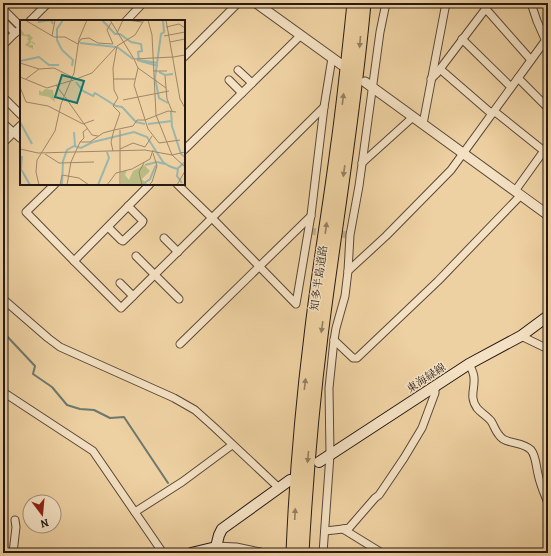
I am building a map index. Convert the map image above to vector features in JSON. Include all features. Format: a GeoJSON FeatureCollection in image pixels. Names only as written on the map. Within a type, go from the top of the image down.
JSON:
{"type":"FeatureCollection","features":[{"type":"Feature","properties":{"kind":"highway","name":"知多半島道路"},"geometry":{"type":"LineString","coordinates":[[293,553],[303,401],[316,292],[337,150],[354,3]]}},
{"type":"Feature","properties":{"kind":"highway","name":"知多半島道路"},"geometry":{"type":"LineString","coordinates":[[302,553],[314,395],[359,55],[364,3]]}},
{"type":"Feature","properties":{"kind":"main road","name":"東海緑線"},"geometry":{"type":"LineString","coordinates":[[319,462],[469,364],[521,336],[548,316]]}},
{"type":"Feature","properties":{"kind":"main road"},"geometry":{"type":"LineString","coordinates":[[191,553],[216,547],[222,529],[290,480]]}},
{"type":"Feature","properties":{"kind":"street"},"geometry":{"type":"LineString","coordinates":[[31,20],[48,3]]}},
{"type":"Feature","properties":{"kind":"street"},"geometry":{"type":"LineString","coordinates":[[127,20],[143,3]]}},
{"type":"Feature","properties":{"kind":"street"},"geometry":{"type":"LineString","coordinates":[[185,56],[238,3]]}},
{"type":"Feature","properties":{"kind":"street"},"geometry":{"type":"LineString","coordinates":[[256,3],[266,6],[300,36],[342,65]]}},
{"type":"Feature","properties":{"kind":"street"},"geometry":{"type":"LineString","coordinates":[[323,553],[330,455],[329,388],[334,340],[345,296],[350,235],[362,163],[369,85],[386,3]]}},
{"type":"Feature","properties":{"kind":"street"},"geometry":{"type":"LineString","coordinates":[[423,124],[446,3]]}},
{"type":"Feature","properties":{"kind":"street"},"geometry":{"type":"LineString","coordinates":[[348,271],[386,236],[451,170],[531,60],[547,43],[531,3]]}},
{"type":"Feature","properties":{"kind":"street"},"geometry":{"type":"LineString","coordinates":[[431,78],[437,74],[488,6],[531,60]]}},
{"type":"Feature","properties":{"kind":"street"},"geometry":{"type":"LineString","coordinates":[[3,9],[19,30]]}},
{"type":"Feature","properties":{"kind":"street"},"geometry":{"type":"LineString","coordinates":[[3,21],[19,30]]}},
{"type":"Feature","properties":{"kind":"street"},"geometry":{"type":"LineString","coordinates":[[3,45],[19,30]]}},
{"type":"Feature","properties":{"kind":"street"},"geometry":{"type":"LineString","coordinates":[[185,149],[300,36]]}},
{"type":"Feature","properties":{"kind":"street"},"geometry":{"type":"LineString","coordinates":[[462,39],[511,87]]}},
{"type":"Feature","properties":{"kind":"street"},"geometry":{"type":"LineString","coordinates":[[178,185],[296,304],[311,216],[324,106],[332,58]]}},
{"type":"Feature","properties":{"kind":"street"},"geometry":{"type":"LineString","coordinates":[[334,340],[353,358],[357,358],[438,281],[518,193],[546,148],[493,112],[440,69]]}},
{"type":"Feature","properties":{"kind":"street"},"geometry":{"type":"LineString","coordinates":[[238,70],[252,83]]}},
{"type":"Feature","properties":{"kind":"street"},"geometry":{"type":"LineString","coordinates":[[518,78],[548,108]]}},
{"type":"Feature","properties":{"kind":"street"},"geometry":{"type":"LineString","coordinates":[[228,80],[242,93]]}},
{"type":"Feature","properties":{"kind":"street"},"geometry":{"type":"LineString","coordinates":[[369,85],[548,215]]}},
{"type":"Feature","properties":{"kind":"street"},"geometry":{"type":"LineString","coordinates":[[3,97],[20,114]]}},
{"type":"Feature","properties":{"kind":"street"},"geometry":{"type":"LineString","coordinates":[[53,185],[26,212],[121,308],[324,106]]}},
{"type":"Feature","properties":{"kind":"street"},"geometry":{"type":"LineString","coordinates":[[362,163],[413,117]]}},
{"type":"Feature","properties":{"kind":"street"},"geometry":{"type":"LineString","coordinates":[[3,123],[20,138]]}},
{"type":"Feature","properties":{"kind":"street"},"geometry":{"type":"LineString","coordinates":[[3,143],[20,126]]}},
{"type":"Feature","properties":{"kind":"street"},"geometry":{"type":"LineString","coordinates":[[74,261],[149,185]]}},
{"type":"Feature","properties":{"kind":"street"},"geometry":{"type":"LineString","coordinates":[[108,227],[123,241],[142,223],[143,221],[128,206]]}},
{"type":"Feature","properties":{"kind":"street"},"geometry":{"type":"LineString","coordinates":[[180,344],[311,216]]}},
{"type":"Feature","properties":{"kind":"street"},"geometry":{"type":"LineString","coordinates":[[164,238],[178,252]]}},
{"type":"Feature","properties":{"kind":"street"},"geometry":{"type":"LineString","coordinates":[[136,256],[179,299]]}},
{"type":"Feature","properties":{"kind":"street"},"geometry":{"type":"LineString","coordinates":[[120,283],[133,296]]}},
{"type":"Feature","properties":{"kind":"street"},"geometry":{"type":"LineString","coordinates":[[3,299],[60,347],[77,356],[174,398],[195,410],[279,488]]}},
{"type":"Feature","properties":{"kind":"street"},"geometry":{"type":"LineString","coordinates":[[521,336],[548,349]]}},
{"type":"Feature","properties":{"kind":"street"},"geometry":{"type":"LineString","coordinates":[[469,364],[474,378],[472,391],[477,408],[491,421],[502,438],[525,445],[531,451],[548,503]]}},
{"type":"Feature","properties":{"kind":"street"},"geometry":{"type":"LineString","coordinates":[[325,531],[349,528],[379,495],[422,428],[435,393],[435,386]]}},
{"type":"Feature","properties":{"kind":"street"},"geometry":{"type":"LineString","coordinates":[[3,392],[93,450],[163,553]]}},
{"type":"Feature","properties":{"kind":"street"},"geometry":{"type":"LineString","coordinates":[[135,512],[182,482],[232,445]]}},
{"type":"Feature","properties":{"kind":"street"},"geometry":{"type":"LineString","coordinates":[[13,553],[16,527],[15,520]]}},
{"type":"Feature","properties":{"kind":"street"},"geometry":{"type":"LineString","coordinates":[[343,529],[382,553]]}},
{"type":"Feature","properties":{"kind":"street"},"geometry":{"type":"LineString","coordinates":[[216,547],[236,548],[260,553]]}},
{"type":"Feature","properties":{"kind":"waterway"},"geometry":{"type":"LineString","coordinates":[[3,332],[35,366],[33,374],[52,387],[67,405],[80,409],[94,410],[110,418],[124,417],[168,483]]}},
{"type":"Feature","properties":{"kind":"tunnel"},"geometry":{"type":"LineString","coordinates":[[309,231],[350,235]]}}]}
